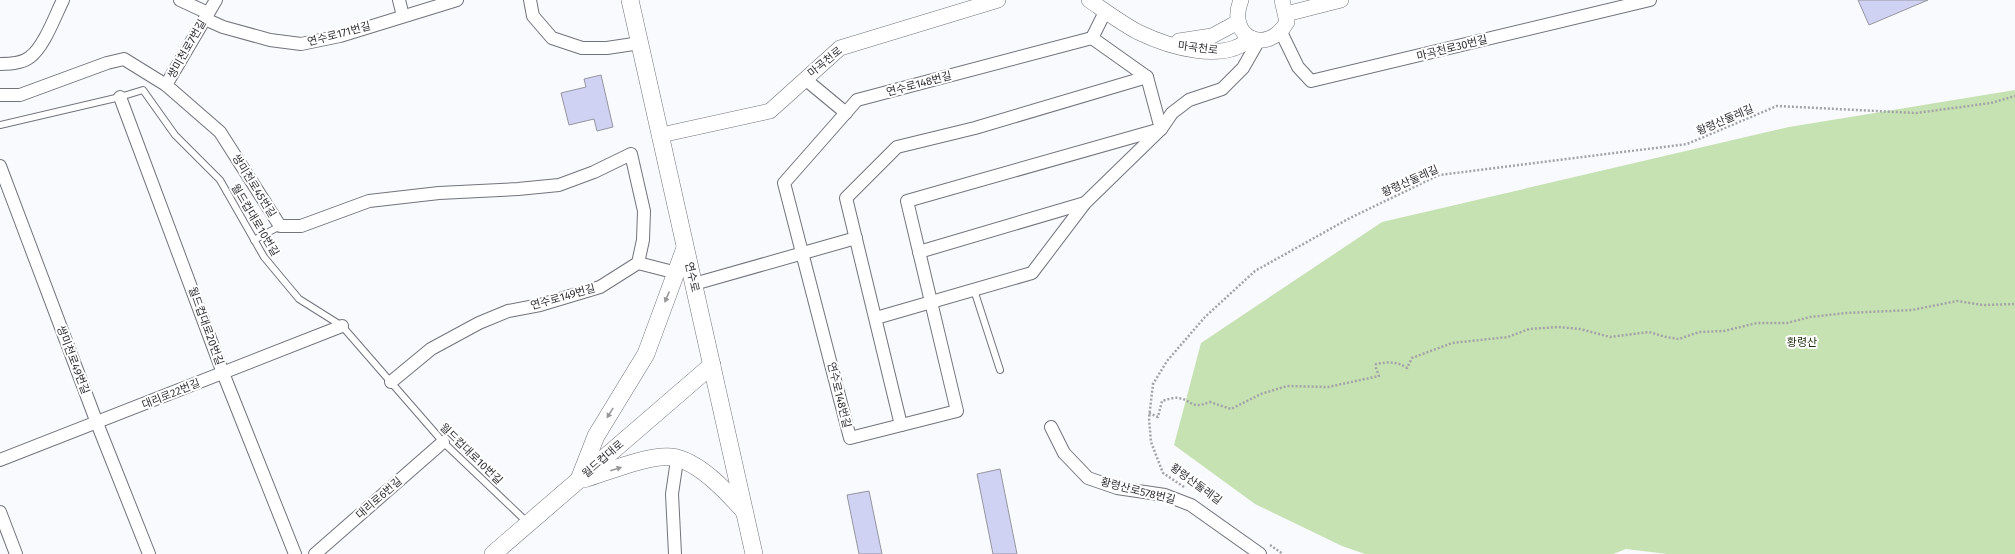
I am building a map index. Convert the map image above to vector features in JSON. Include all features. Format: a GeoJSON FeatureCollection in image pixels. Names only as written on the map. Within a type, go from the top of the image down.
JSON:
{"type":"FeatureCollection","features":[{"type":"Feature","properties":{"kind":"main road","name":"연수로"},"geometry":{"type":"LineString","coordinates":[[630,0],[754,554]]}},
{"type":"Feature","properties":{"kind":"main road"},"geometry":{"type":"LineString","coordinates":[[578,481],[596,436],[646,354],[658,318],[686,247]]}},
{"type":"Feature","properties":{"kind":"main road","name":"월드컵대로"},"geometry":{"type":"LineString","coordinates":[[493,554],[712,365]]}},
{"type":"Feature","properties":{"kind":"main road"},"geometry":{"type":"LineString","coordinates":[[578,481],[647,460],[671,457],[693,466],[718,483],[744,511]]}},
{"type":"Feature","properties":{"kind":"street"},"geometry":{"type":"LineString","coordinates":[[0,64],[8,64],[30,57],[39,48],[63,0]]}},
{"type":"Feature","properties":{"kind":"street","name":"쌍미천로7번길"},"geometry":{"type":"LineString","coordinates":[[180,0],[207,16]]}},
{"type":"Feature","properties":{"kind":"street","name":"쌍미천로7번길"},"geometry":{"type":"LineString","coordinates":[[166,85],[216,0]]}},
{"type":"Feature","properties":{"kind":"street"},"geometry":{"type":"LineString","coordinates":[[399,0],[403,16]]}},
{"type":"Feature","properties":{"kind":"street","name":"연수로171번길"},"geometry":{"type":"LineString","coordinates":[[207,16],[223,27],[270,40],[301,44],[340,36],[457,0]]}},
{"type":"Feature","properties":{"kind":"street"},"geometry":{"type":"LineString","coordinates":[[530,0],[533,16],[552,38],[582,48],[607,48],[640,43]]}},
{"type":"Feature","properties":{"kind":"street","name":"마곡천로"},"geometry":{"type":"LineString","coordinates":[[661,136],[770,111],[840,48],[998,0]]}},
{"type":"Feature","properties":{"kind":"street","name":"마곡천로"},"geometry":{"type":"LineString","coordinates":[[1089,0],[1105,12],[1138,32],[1181,48],[1216,52],[1229,51],[1255,39],[1271,39],[1281,32]]}},
{"type":"Feature","properties":{"kind":"street"},"geometry":{"type":"LineString","coordinates":[[876,318],[1032,273],[1085,203],[1161,129],[1172,113],[1189,100],[1222,89],[1243,68],[1252,56],[1255,39],[1243,32],[1238,22],[1237,11],[1241,0]]}},
{"type":"Feature","properties":{"kind":"street"},"geometry":{"type":"LineString","coordinates":[[1281,32],[1287,22],[1284,7],[1340,0]]}},
{"type":"Feature","properties":{"kind":"street","name":"마곡천로30번길"},"geometry":{"type":"LineString","coordinates":[[1281,32],[1298,66],[1310,82],[1650,0]]}},
{"type":"Feature","properties":{"kind":"street"},"geometry":{"type":"LineString","coordinates":[[1105,12],[1092,38],[1147,77],[1161,129]]}},
{"type":"Feature","properties":{"kind":"street","name":"마곡천로"},"geometry":{"type":"LineString","coordinates":[[1166,42],[1199,39],[1212,36],[1238,22]]}},
{"type":"Feature","properties":{"kind":"street","name":"연수로148번길"},"geometry":{"type":"LineString","coordinates":[[1092,38],[857,100],[784,183],[850,438],[957,411],[907,201],[1161,129]]}},
{"type":"Feature","properties":{"kind":"street","name":"쌍미천로45번길"},"geometry":{"type":"LineString","coordinates":[[0,95],[20,95],[107,63],[124,59],[166,85],[220,132],[280,226],[301,226],[369,202],[438,194],[559,185],[594,172],[631,154],[644,211],[643,240],[638,263]]}},
{"type":"Feature","properties":{"kind":"street"},"geometry":{"type":"LineString","coordinates":[[902,425],[846,198],[897,148],[974,128],[1147,77]]}},
{"type":"Feature","properties":{"kind":"street"},"geometry":{"type":"LineString","coordinates":[[805,79],[846,113]]}},
{"type":"Feature","properties":{"kind":"street","name":"월드컵대로20번길"},"geometry":{"type":"LineString","coordinates":[[120,97],[223,373],[296,554]]}},
{"type":"Feature","properties":{"kind":"street","name":"쌍미천로49번길"},"geometry":{"type":"LineString","coordinates":[[0,166],[97,424],[149,554]]}},
{"type":"Feature","properties":{"kind":"street"},"geometry":{"type":"LineString","coordinates":[[919,252],[1085,203]]}},
{"type":"Feature","properties":{"kind":"street"},"geometry":{"type":"LineString","coordinates":[[694,284],[856,238]]}},
{"type":"Feature","properties":{"kind":"street"},"geometry":{"type":"LineString","coordinates":[[638,263],[677,273]]}},
{"type":"Feature","properties":{"kind":"street","name":"연수로149번길"},"geometry":{"type":"LineString","coordinates":[[391,382],[431,349],[478,323],[508,311],[540,305],[600,287],[638,263]]}},
{"type":"Feature","properties":{"kind":"street","name":"대리로22번길"},"geometry":{"type":"LineString","coordinates":[[0,460],[97,424],[342,326]]}},
{"type":"Feature","properties":{"kind":"street","name":"황령산로578번길"},"geometry":{"type":"LineString","coordinates":[[1051,427],[1064,453],[1088,478],[1117,488],[1165,495],[1191,505],[1260,554]]}},
{"type":"Feature","properties":{"kind":"street","name":"대리로6번길"},"geometry":{"type":"LineString","coordinates":[[315,554],[442,442]]}},
{"type":"Feature","properties":{"kind":"street"},"geometry":{"type":"LineString","coordinates":[[675,554],[672,494],[677,460]]}},
{"type":"Feature","properties":{"kind":"street"},"geometry":{"type":"LineString","coordinates":[[0,512],[16,554]]}},
{"type":"Feature","properties":{"kind":"lane","name":"월드컵대로10번길"},"geometry":{"type":"LineString","coordinates":[[0,124],[120,97],[143,90],[174,134],[220,180],[264,257],[300,299],[342,326],[442,442],[528,524]]}},
{"type":"Feature","properties":{"kind":"lane"},"geometry":{"type":"LineString","coordinates":[[254,240],[280,226]]}},
{"type":"Feature","properties":{"kind":"lane"},"geometry":{"type":"LineString","coordinates":[[974,290],[1000,370]]}},
{"type":"Feature","properties":{"kind":"path","name":"황령산둘레길"},"geometry":{"type":"LineString","coordinates":[[1189,490],[1163,473],[1151,442],[1149,413],[1153,384],[1167,361],[1205,317],[1255,271],[1348,219],[1439,175],[1687,144],[1777,106],[1916,113],[1991,103],[2015,96]]}},
{"type":"Feature","properties":{"kind":"path"},"geometry":{"type":"LineString","coordinates":[[1149,413],[1158,417],[1162,402],[1178,398],[1192,405],[1201,406],[1210,402],[1231,409],[1261,394],[1287,386],[1328,387],[1347,384],[1379,376],[1376,364],[1390,362],[1401,364],[1406,368],[1412,358],[1452,343],[1508,337],[1529,329],[1558,327],[1580,329],[1610,337],[1649,332],[1679,339],[1699,332],[1724,331],[1757,322],[1787,323],[1810,317],[1912,310],[1957,301],[1983,305],[2015,304]]}},
{"type":"Feature","properties":{"kind":"path"},"geometry":{"type":"LineString","coordinates":[[1264,541],[1284,554]]}},
{"type":"Feature","properties":{"kind":"green space","name":"황령산"},"geometry":{"type":"Polygon","coordinates":[[[2015,90],[2015,554],[1667,554],[1626,549],[1613,554],[1365,554],[1342,546],[1255,504],[1174,445],[1201,343],[1382,222],[1789,127],[2015,90]]]}},
{"type":"Feature","properties":{"kind":"building"},"geometry":{"type":"Polygon","coordinates":[[[1858,0],[1928,0],[1869,25],[1858,0]]]}},
{"type":"Feature","properties":{"kind":"building"},"geometry":{"type":"Polygon","coordinates":[[[601,75],[613,127],[597,131],[594,119],[569,125],[561,93],[586,87],[584,79],[601,75]]]}},
{"type":"Feature","properties":{"kind":"building"},"geometry":{"type":"Polygon","coordinates":[[[1000,469],[1017,554],[993,554],[977,474],[1000,469]]]}},
{"type":"Feature","properties":{"kind":"building"},"geometry":{"type":"Polygon","coordinates":[[[869,491],[882,554],[859,554],[847,495],[869,491]]]}}]}
